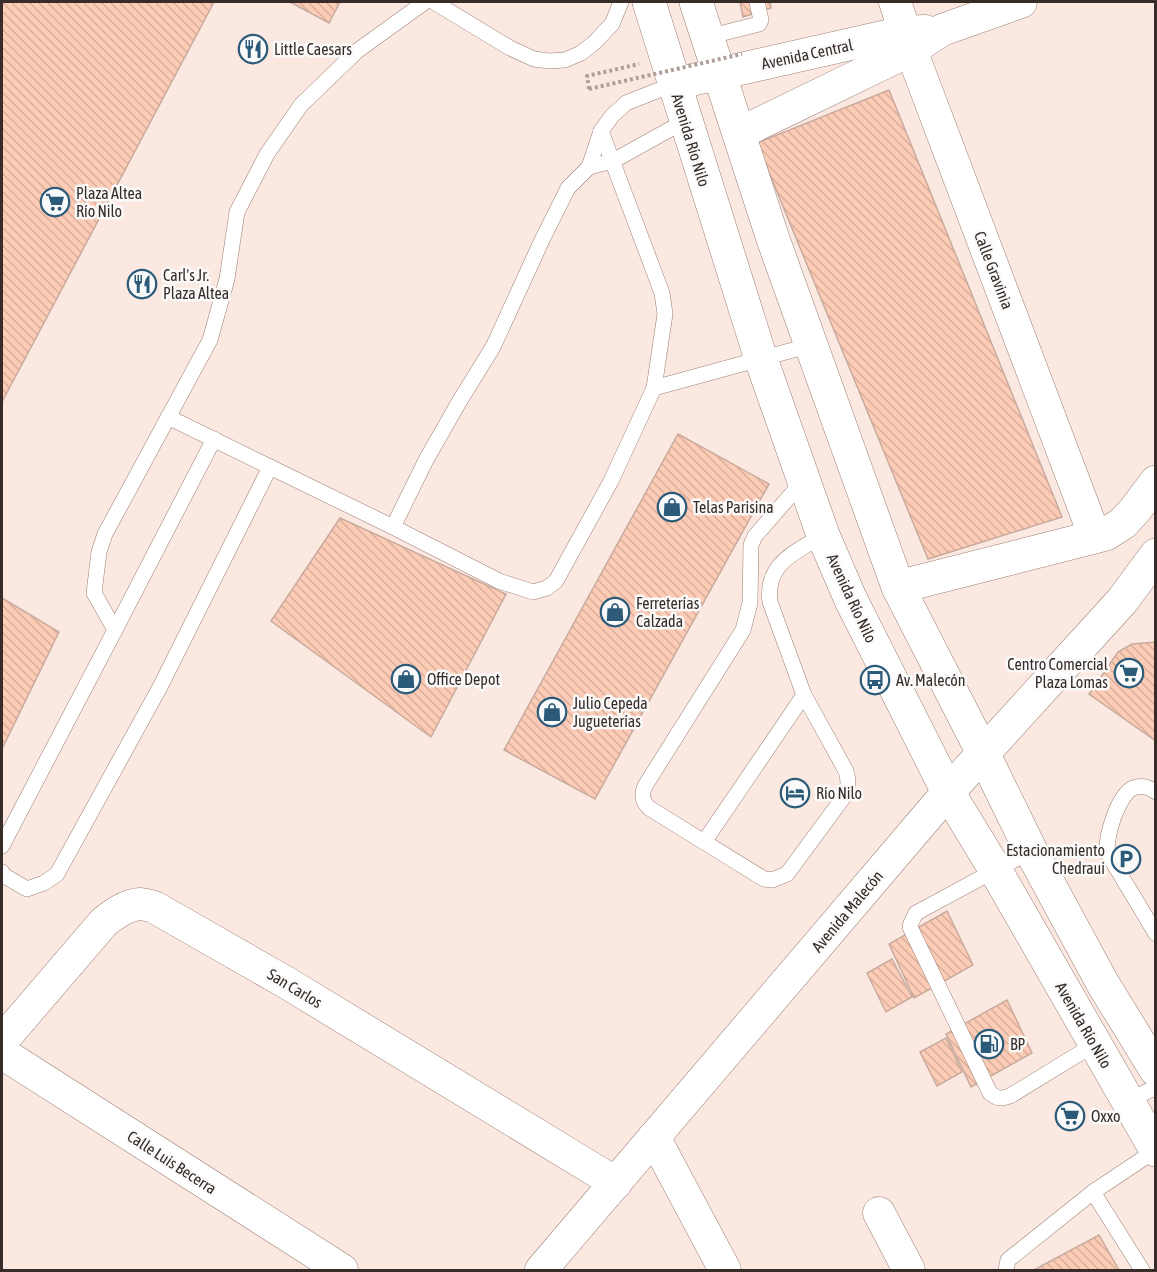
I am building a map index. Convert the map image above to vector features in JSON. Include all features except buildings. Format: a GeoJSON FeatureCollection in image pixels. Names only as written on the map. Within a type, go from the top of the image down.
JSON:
{"type":"FeatureCollection","features":[{"type":"Feature","properties":{"kind":"main road","name":"Avenida Río Nilo"},"geometry":{"type":"LineString","coordinates":[[649,2],[761,359],[824,535],[851,600],[948,792],[1095,1044],[1142,1094],[1155,1150]]}},
{"type":"Feature","properties":{"kind":"main road"},"geometry":{"type":"LineString","coordinates":[[696,2],[707,37],[731,63],[740,133],[773,239],[898,587],[1031,851],[1103,984],[1155,1070]]}},
{"type":"Feature","properties":{"kind":"main road"},"geometry":{"type":"LineString","coordinates":[[727,254],[773,239]]}},
{"type":"Feature","properties":{"kind":"main road"},"geometry":{"type":"LineString","coordinates":[[898,587],[1107,534],[1123,523],[1135,510],[1155,482]]}},
{"type":"Feature","properties":{"kind":"main road","name":"Avenida Malecón"},"geometry":{"type":"LineString","coordinates":[[948,792],[1122,601],[1155,555]]}},
{"type":"Feature","properties":{"kind":"street","name":"Calle Gravinia"},"geometry":{"type":"LineString","coordinates":[[896,2],[908,41],[1095,537]]}},
{"type":"Feature","properties":{"kind":"street","name":"Avenida Central"},"geometry":{"type":"LineString","coordinates":[[740,133],[908,41],[1021,2]]}},
{"type":"Feature","properties":{"kind":"street","name":"Avenida Central"},"geometry":{"type":"LineString","coordinates":[[670,71],[908,41]]}},
{"type":"Feature","properties":{"kind":"street","name":"Avenida Malecón"},"geometry":{"type":"LineString","coordinates":[[545,1269],[654,1137],[948,792]]}},
{"type":"Feature","properties":{"kind":"street","name":"San Carlos"},"geometry":{"type":"LineString","coordinates":[[2,1041],[104,922],[126,908],[140,904],[154,907],[287,983],[616,1183]]}},
{"type":"Feature","properties":{"kind":"street","name":"Calle Luis Becerra"},"geometry":{"type":"LineString","coordinates":[[2,1053],[342,1270]]}},
{"type":"Feature","properties":{"kind":"street"},"geometry":{"type":"LineString","coordinates":[[654,1137],[725,1270]]}},
{"type":"Feature","properties":{"kind":"street"},"geometry":{"type":"LineString","coordinates":[[879,1213],[909,1270]]}},
{"type":"Feature","properties":{"kind":"lane"},"geometry":{"type":"LineString","coordinates":[[115,630],[94,593],[99,552],[105,534],[210,340],[227,279],[237,212],[267,154],[301,105],[357,51],[425,2]]}},
{"type":"Feature","properties":{"kind":"lane"},"geometry":{"type":"LineString","coordinates":[[434,2],[515,51],[534,59],[549,61],[565,60],[594,44],[612,24],[621,2]]}},
{"type":"Feature","properties":{"kind":"lane"},"geometry":{"type":"LineString","coordinates":[[707,37],[759,24],[761,20],[757,2]]}},
{"type":"Feature","properties":{"kind":"lane"},"geometry":{"type":"LineString","coordinates":[[393,527],[426,460],[493,347],[568,188],[589,167],[601,131],[626,103],[670,71]]}},
{"type":"Feature","properties":{"kind":"lane"},"geometry":{"type":"LineString","coordinates":[[589,167],[613,161],[686,121]]}},
{"type":"Feature","properties":{"kind":"lane"},"geometry":{"type":"LineString","coordinates":[[168,417],[499,581],[533,592],[547,588],[556,580],[611,481],[654,388],[665,314],[662,293],[601,131]]}},
{"type":"Feature","properties":{"kind":"lane"},"geometry":{"type":"LineString","coordinates":[[654,388],[811,345]]}},
{"type":"Feature","properties":{"kind":"lane"},"geometry":{"type":"LineString","coordinates":[[2,846],[214,439]]}},
{"type":"Feature","properties":{"kind":"lane"},"geometry":{"type":"LineString","coordinates":[[2,872],[3,875],[27,888],[44,883],[57,874],[160,687],[270,467]]}},
{"type":"Feature","properties":{"kind":"lane"},"geometry":{"type":"LineString","coordinates":[[804,480],[755,536],[751,545],[750,603],[743,630],[643,792],[644,803],[649,808],[764,879],[772,880],[787,874],[843,798],[849,784],[846,771],[804,695],[770,602],[770,587],[776,567],[824,535]]}},
{"type":"Feature","properties":{"kind":"lane"},"geometry":{"type":"LineString","coordinates":[[704,842],[804,695]]}},
{"type":"Feature","properties":{"kind":"lane"},"geometry":{"type":"LineString","coordinates":[[1155,792],[1150,788],[1141,787],[1130,790],[1118,807],[1109,831],[1106,848],[1155,934]]}},
{"type":"Feature","properties":{"kind":"lane"},"geometry":{"type":"LineString","coordinates":[[1031,851],[916,913],[910,927],[990,1093],[995,1097],[1000,1099],[1010,1096],[1095,1044]]}},
{"type":"Feature","properties":{"kind":"lane"},"geometry":{"type":"LineString","coordinates":[[1006,1270],[1008,1260],[1093,1192],[1155,1150]]}},
{"type":"Feature","properties":{"kind":"lane"},"geometry":{"type":"LineString","coordinates":[[1093,1192],[1142,1270]]}},
{"type":"Feature","properties":{"kind":"path"},"geometry":{"type":"LineString","coordinates":[[670,71],[587,76],[589,88],[731,63]]}},
{"type":"Feature","properties":{"kind":"place","name":"Little Caesars"},"geometry":{"type":"Point","coordinates":[253,49]}},
{"type":"Feature","properties":{"kind":"place","name":"Plaza Altea Río Nilo"},"geometry":{"type":"Point","coordinates":[55,202]}},
{"type":"Feature","properties":{"kind":"place","name":"Carl's Jr. Plaza Altea"},"geometry":{"type":"Point","coordinates":[142,284]}},
{"type":"Feature","properties":{"kind":"place","name":"Telas Parisina"},"geometry":{"type":"Point","coordinates":[672,507]}},
{"type":"Feature","properties":{"kind":"place","name":"Ferreterías Calzada"},"geometry":{"type":"Point","coordinates":[615,612]}},
{"type":"Feature","properties":{"kind":"place","name":"Centro Comercial Plaza Lomas"},"geometry":{"type":"Point","coordinates":[1129,673]}},
{"type":"Feature","properties":{"kind":"place","name":"Office Depot"},"geometry":{"type":"Point","coordinates":[406,679]}},
{"type":"Feature","properties":{"kind":"place","name":"Av. Malecón"},"geometry":{"type":"Point","coordinates":[875,680]}},
{"type":"Feature","properties":{"kind":"place","name":"Julio Cepeda Jugueterías"},"geometry":{"type":"Point","coordinates":[552,712]}},
{"type":"Feature","properties":{"kind":"place","name":"Río Nilo"},"geometry":{"type":"Point","coordinates":[795,793]}},
{"type":"Feature","properties":{"kind":"place","name":"Estacionamiento Chedraui"},"geometry":{"type":"Point","coordinates":[1126,859]}},
{"type":"Feature","properties":{"kind":"place","name":"BP"},"geometry":{"type":"Point","coordinates":[989,1044]}},
{"type":"Feature","properties":{"kind":"place","name":"Oxxo"},"geometry":{"type":"Point","coordinates":[1070,1116]}}]}
